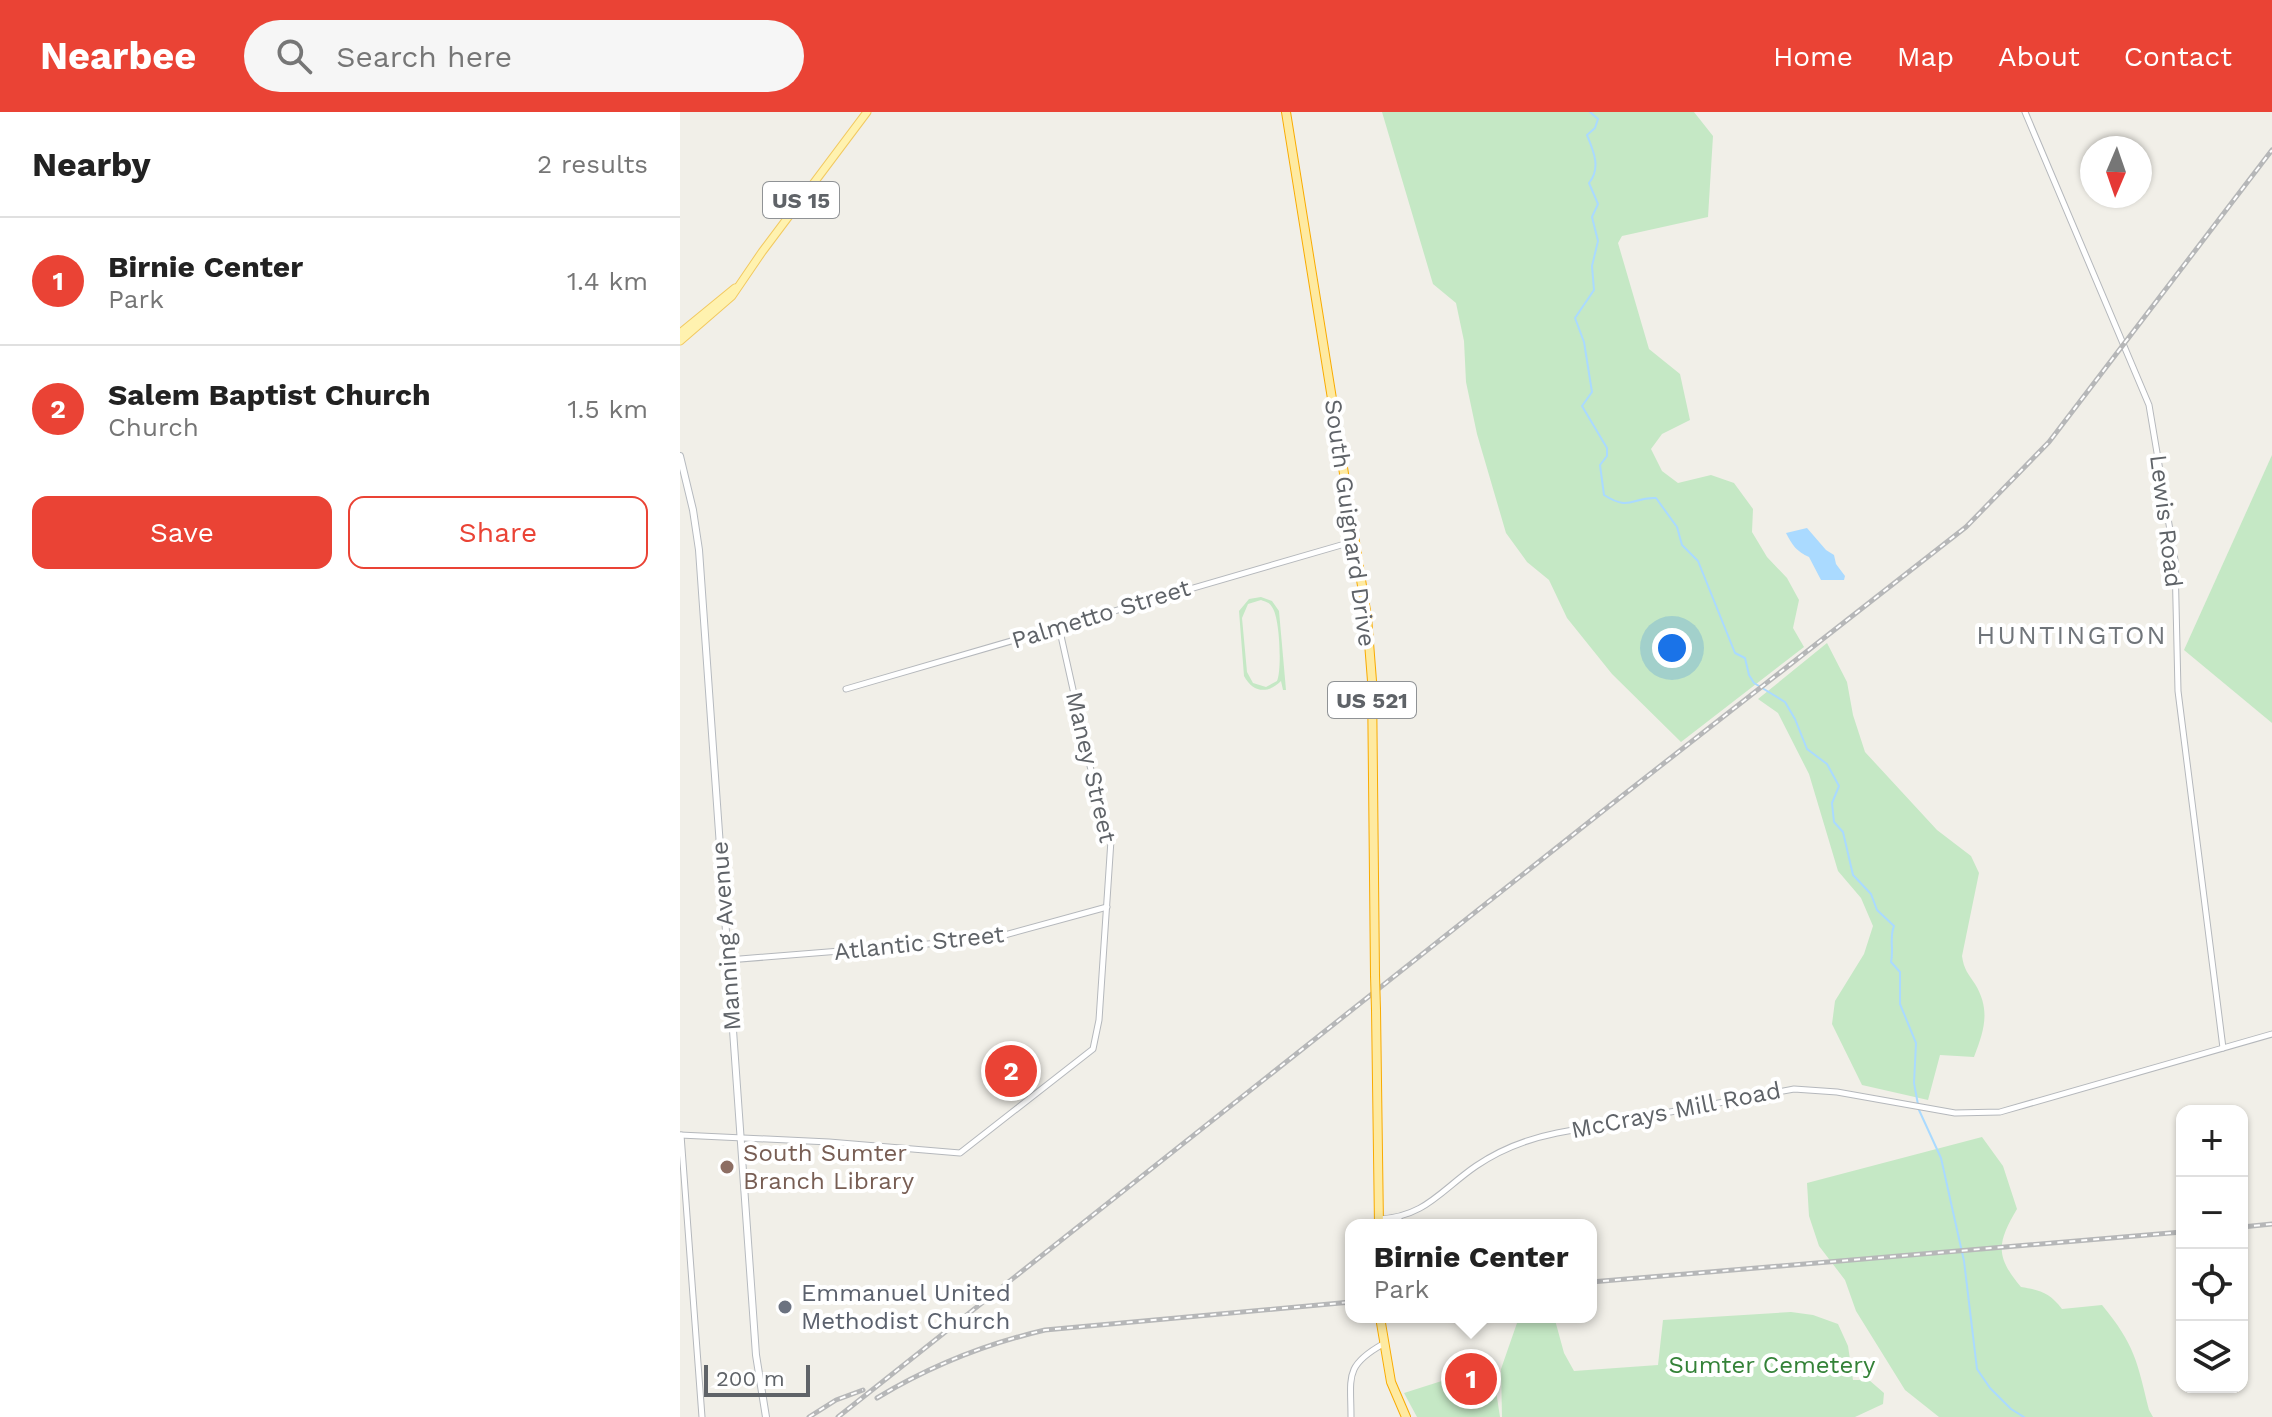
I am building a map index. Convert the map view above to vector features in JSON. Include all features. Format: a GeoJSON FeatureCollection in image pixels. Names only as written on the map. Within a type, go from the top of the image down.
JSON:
{"type":"FeatureCollection","features":[{"type":"Feature","properties":{"kind":"highway","name":"South Guignard Drive"},"geometry":{"type":"LineString","coordinates":[[1286,112],[1367,617],[1372,681],[1379,1219]]}},
{"type":"Feature","properties":{"kind":"highway"},"geometry":{"type":"LineString","coordinates":[[1381,1323],[1391,1382],[1406,1417]]}},
{"type":"Feature","properties":{"kind":"main road","name":"US 15"},"geometry":{"type":"LineString","coordinates":[[680,333],[735,288],[867,112]]}},
{"type":"Feature","properties":{"kind":"main road","name":"US 15"},"geometry":{"type":"LineString","coordinates":[[680,341],[723,305],[735,288]]}},
{"type":"Feature","properties":{"kind":"main road","name":"Manning Avenue"},"geometry":{"type":"LineString","coordinates":[[680,456],[699,550],[757,1360],[766,1417]]}},
{"type":"Feature","properties":{"kind":"street","name":"Lewis Road"},"geometry":{"type":"LineString","coordinates":[[2025,112],[2129,351],[2149,405],[2175,560],[2178,691],[2223,1048]]}},
{"type":"Feature","properties":{"kind":"street","name":"Palmetto Street"},"geometry":{"type":"LineString","coordinates":[[846,689],[1356,541]]}},
{"type":"Feature","properties":{"kind":"street","name":"Maney Street"},"geometry":{"type":"LineString","coordinates":[[741,1139],[960,1153],[1092,1051],[1099,1020],[1111,840],[1095,788],[1059,627]]}},
{"type":"Feature","properties":{"kind":"street","name":"Atlantic Street"},"geometry":{"type":"LineString","coordinates":[[728,960],[990,939],[1107,907]]}},
{"type":"Feature","properties":{"kind":"street","name":"McCrays Mill Road"},"geometry":{"type":"LineString","coordinates":[[1392,1219],[1422,1208],[1471,1169],[1498,1153],[1521,1142],[1557,1133],[1794,1089],[1826,1090],[1930,1110],[1967,1114],[2000,1112],[2272,1034]]}},
{"type":"Feature","properties":{"kind":"street"},"geometry":{"type":"LineString","coordinates":[[702,1417],[680,1135],[741,1139]]}},
{"type":"Feature","properties":{"kind":"street"},"geometry":{"type":"LineString","coordinates":[[1351,1417],[1351,1375],[1354,1367],[1364,1355],[1383,1344]]}},
{"type":"Feature","properties":{"kind":"green space"},"geometry":{"type":"Polygon","coordinates":[[[1382,112],[1694,112],[1713,136],[1708,217],[1622,236],[1618,243],[1649,349],[1680,374],[1690,420],[1662,434],[1651,449],[1662,471],[1678,483],[1711,475],[1734,483],[1753,509],[1752,532],[1767,557],[1787,578],[1799,600],[1793,628],[1804,647],[1681,742],[1612,674],[1567,618],[1549,580],[1527,562],[1506,533],[1477,434],[1466,382],[1464,341],[1456,303],[1433,284],[1382,112]]]}},
{"type":"Feature","properties":{"kind":"green space"},"geometry":{"type":"Polygon","coordinates":[[[2272,455],[2272,723],[2184,650],[2272,455]]]}},
{"type":"Feature","properties":{"kind":"green space"},"geometry":{"type":"Polygon","coordinates":[[[1261,597],[1272,601],[1279,611],[1286,690],[1283,690],[1281,681],[1261,690],[1252,686],[1244,676],[1239,611],[1249,599],[1261,597]],[[1261,600],[1248,604],[1242,618],[1247,672],[1253,683],[1266,687],[1277,681],[1279,644],[1275,613],[1270,604],[1261,600]]]}},
{"type":"Feature","properties":{"kind":"green space"},"geometry":{"type":"Polygon","coordinates":[[[1827,643],[1847,682],[1853,715],[1865,752],[1937,830],[1971,856],[1979,873],[1962,956],[1983,1003],[1983,1029],[1974,1057],[1940,1055],[1928,1100],[1862,1085],[1832,1024],[1835,1001],[1864,954],[1873,926],[1861,898],[1838,871],[1809,774],[1778,713],[1758,699],[1827,643]]]}},
{"type":"Feature","properties":{"kind":"green space"},"geometry":{"type":"Polygon","coordinates":[[[1982,1137],[2003,1166],[2017,1209],[2003,1240],[2003,1258],[2007,1267],[2021,1287],[2044,1293],[2062,1309],[2102,1305],[2122,1331],[2133,1354],[2153,1417],[1939,1417],[1905,1390],[1856,1311],[1845,1280],[1819,1246],[1809,1216],[1807,1183],[1982,1137]]]}},
{"type":"Feature","properties":{"kind":"green space","name":"Sumter Cemetery"},"geometry":{"type":"Polygon","coordinates":[[[1791,1312],[1813,1315],[1838,1324],[1848,1346],[1853,1380],[1869,1380],[1884,1393],[1883,1404],[1855,1417],[1502,1417],[1501,1369],[1517,1323],[1556,1323],[1564,1353],[1574,1371],[1658,1365],[1663,1320],[1791,1312]]]}},
{"type":"Feature","properties":{"kind":"green space"},"geometry":{"type":"Polygon","coordinates":[[[1492,1365],[1500,1417],[1417,1417],[1404,1393],[1492,1365]]]}},
{"type":"Feature","properties":{"kind":"water"},"geometry":{"type":"Polygon","coordinates":[[[1807,528],[1834,555],[1836,564],[1845,576],[1844,580],[1821,580],[1809,557],[1795,548],[1786,533],[1807,528]]]}},
{"type":"Feature","properties":{"kind":"waterway"},"geometry":{"type":"LineString","coordinates":[[1590,112],[1598,119],[1595,128],[1587,135],[1595,160],[1595,172],[1589,183],[1598,204],[1592,217],[1598,241],[1592,266],[1594,290],[1575,318],[1584,342],[1592,392],[1582,406],[1607,448],[1607,456],[1600,465],[1604,495],[1626,503],[1656,498],[1677,527],[1682,545],[1698,561],[1735,653],[1745,658],[1754,683],[1785,702],[1807,749],[1827,764],[1839,786],[1832,803],[1834,822],[1843,832],[1853,875],[1871,894],[1877,910],[1894,926],[1891,962],[1900,972],[1900,1004],[1916,1043],[1914,1083],[1919,1110],[1941,1158],[1964,1261],[1977,1369],[1990,1388],[2024,1417]]}},
{"type":"Feature","properties":{"kind":"railway"},"geometry":{"type":"LineString","coordinates":[[838,1417],[1966,527],[2049,442],[2272,150]]}},
{"type":"Feature","properties":{"kind":"railway"},"geometry":{"type":"LineString","coordinates":[[2248,1226],[2272,1224]]}},
{"type":"Feature","properties":{"kind":"railway"},"geometry":{"type":"LineString","coordinates":[[1597,1281],[2176,1233]]}},
{"type":"Feature","properties":{"kind":"railway"},"geometry":{"type":"LineString","coordinates":[[877,1398],[958,1357],[1045,1330],[1345,1303]]}},
{"type":"Feature","properties":{"kind":"railway"},"geometry":{"type":"LineString","coordinates":[[809,1417],[836,1400],[863,1390]]}},
{"type":"Feature","properties":{"kind":"place","name":"Salem Baptist Church"},"geometry":{"type":"Point","coordinates":[1011,1071]}},
{"type":"Feature","properties":{"kind":"place","name":"South Sumter Branch Library"},"geometry":{"type":"Point","coordinates":[727,1167]}},
{"type":"Feature","properties":{"kind":"place","name":"Emmanuel United Methodist Church"},"geometry":{"type":"Point","coordinates":[785,1307]}},
{"type":"Feature","properties":{"kind":"place","name":"Birnie Center"},"geometry":{"type":"Point","coordinates":[1471,1379]}},
{"type":"Feature","properties":{"kind":"district","name":"HUNTINGTON"},"geometry":{"type":"Point","coordinates":[2072,635]}}]}
